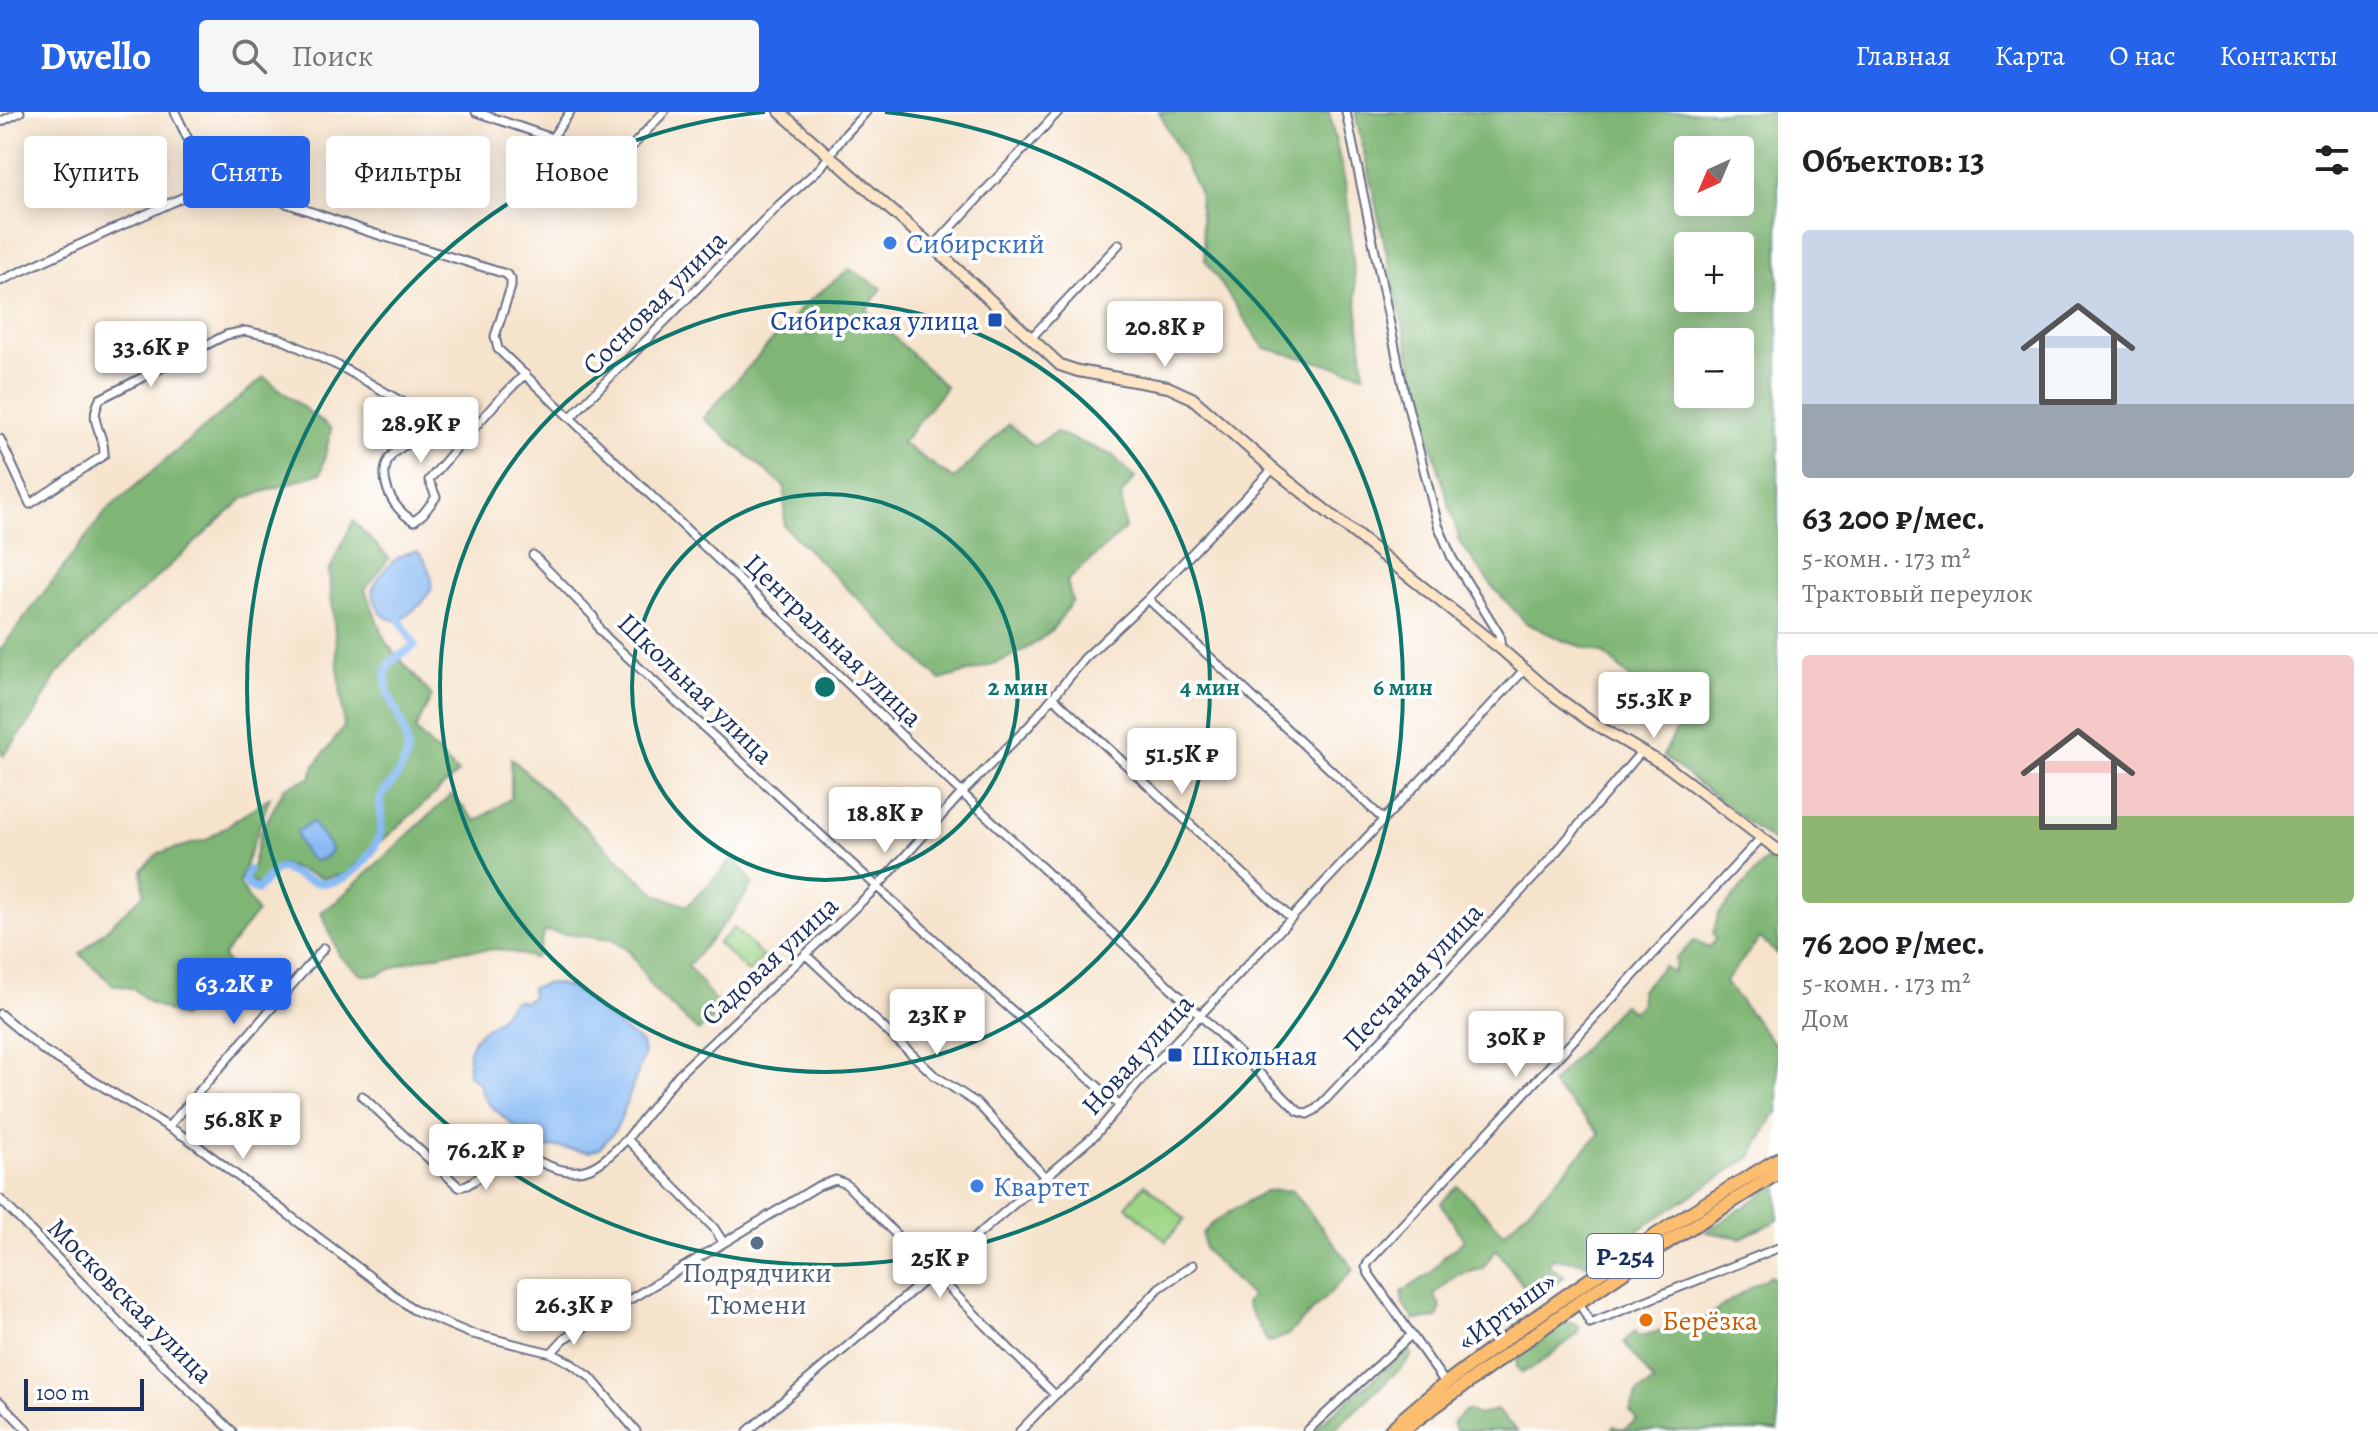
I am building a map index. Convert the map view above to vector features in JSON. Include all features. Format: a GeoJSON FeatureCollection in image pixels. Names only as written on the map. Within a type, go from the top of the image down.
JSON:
{"type":"FeatureCollection","features":[{"type":"Feature","properties":{"kind":"highway","name":"«Иртыш»"},"geometry":{"type":"LineString","coordinates":[[1390,1431],[1413,1409],[1530,1322],[1625,1256],[1778,1159]]}},
{"type":"Feature","properties":{"kind":"highway","name":"«Иртыш»"},"geometry":{"type":"LineString","coordinates":[[1401,1431],[1579,1302],[1778,1173]]}},
{"type":"Feature","properties":{"kind":"street"},"geometry":{"type":"LineString","coordinates":[[0,122],[20,112]]}},
{"type":"Feature","properties":{"kind":"street"},"geometry":{"type":"LineString","coordinates":[[175,112],[187,136]]}},
{"type":"Feature","properties":{"kind":"street"},"geometry":{"type":"LineString","coordinates":[[476,112],[552,138],[570,112]]}},
{"type":"Feature","properties":{"kind":"street"},"geometry":{"type":"LineString","coordinates":[[637,141],[664,112]]}},
{"type":"Feature","properties":{"kind":"street"},"geometry":{"type":"LineString","coordinates":[[780,112],[933,247],[1060,365],[1168,387],[1192,398],[1273,469],[1501,649],[1555,696],[1591,722],[1668,767],[1778,850]]}},
{"type":"Feature","properties":{"kind":"street","name":"Сосновая улица"},"geometry":{"type":"LineString","coordinates":[[570,418],[779,205],[808,180],[866,112]]}},
{"type":"Feature","properties":{"kind":"street"},"geometry":{"type":"LineString","coordinates":[[933,247],[1058,112]]}},
{"type":"Feature","properties":{"kind":"street"},"geometry":{"type":"LineString","coordinates":[[1346,112],[1404,391],[1438,525],[1452,558],[1499,634],[1501,649]]}},
{"type":"Feature","properties":{"kind":"street"},"geometry":{"type":"LineString","coordinates":[[0,281],[183,197]]}},
{"type":"Feature","properties":{"kind":"street","name":"Центральная улица"},"geometry":{"type":"LineString","coordinates":[[300,208],[506,274],[511,279],[511,287],[495,336],[498,349],[962,793],[1200,1015]]}},
{"type":"Feature","properties":{"kind":"street"},"geometry":{"type":"LineString","coordinates":[[1031,338],[1119,244]]}},
{"type":"Feature","properties":{"kind":"street"},"geometry":{"type":"LineString","coordinates":[[0,439],[30,504],[104,455],[94,410],[100,399],[226,335],[245,331],[279,338],[345,369],[404,403],[432,437],[457,447]]}},
{"type":"Feature","properties":{"kind":"street"},"geometry":{"type":"LineString","coordinates":[[432,437],[408,443],[393,452],[384,472],[391,499],[406,517],[414,521],[436,497],[429,480],[525,374]]}},
{"type":"Feature","properties":{"kind":"street","name":"Садовая улица"},"geometry":{"type":"LineString","coordinates":[[362,1096],[459,1187],[519,1155],[527,1155],[574,1173],[588,1171],[600,1164],[627,1139],[679,1074],[877,887],[962,793],[1030,725],[1085,658],[1148,599],[1273,469]]}},
{"type":"Feature","properties":{"kind":"street","name":"Школьная улица"},"geometry":{"type":"LineString","coordinates":[[533,555],[593,616],[608,639],[1120,1106]]}},
{"type":"Feature","properties":{"kind":"street"},"geometry":{"type":"LineString","coordinates":[[1148,599],[1383,819]]}},
{"type":"Feature","properties":{"kind":"street","name":"Новая улица"},"geometry":{"type":"LineString","coordinates":[[748,1431],[1096,1134],[1159,1059],[1525,669]]}},
{"type":"Feature","properties":{"kind":"street"},"geometry":{"type":"LineString","coordinates":[[1053,697],[1291,918]]}},
{"type":"Feature","properties":{"kind":"street","name":"Песчаная улица"},"geometry":{"type":"LineString","coordinates":[[1200,1015],[1298,1111],[1307,1114],[1315,1110],[1539,872],[1641,752]]}},
{"type":"Feature","properties":{"kind":"street"},"geometry":{"type":"LineString","coordinates":[[1446,1384],[1369,1274],[1366,1267],[1369,1261],[1761,838]]}},
{"type":"Feature","properties":{"kind":"street"},"geometry":{"type":"LineString","coordinates":[[169,1126],[324,948]]}},
{"type":"Feature","properties":{"kind":"street"},"geometry":{"type":"LineString","coordinates":[[806,955],[934,1075],[978,1104],[1046,1178]]}},
{"type":"Feature","properties":{"kind":"street"},"geometry":{"type":"LineString","coordinates":[[0,1014],[43,1050],[169,1126],[414,1310],[469,1333],[551,1353],[590,1377],[636,1431]]}},
{"type":"Feature","properties":{"kind":"street"},"geometry":{"type":"LineString","coordinates":[[627,1139],[714,1228],[723,1242]]}},
{"type":"Feature","properties":{"kind":"street"},"geometry":{"type":"LineString","coordinates":[[551,1353],[564,1339],[723,1242],[818,1186],[836,1180],[846,1184],[1055,1395]]}},
{"type":"Feature","properties":{"kind":"street","name":"Московская улица"},"geometry":{"type":"LineString","coordinates":[[0,1199],[228,1430]]}},
{"type":"Feature","properties":{"kind":"street"},"geometry":{"type":"LineString","coordinates":[[1579,1302],[1590,1323],[1778,1248]]}},
{"type":"Feature","properties":{"kind":"street"},"geometry":{"type":"LineString","coordinates":[[1020,1431],[1055,1395],[1078,1377],[1159,1288],[1193,1265]]}},
{"type":"Feature","properties":{"kind":"street"},"geometry":{"type":"LineString","coordinates":[[1307,1431],[1411,1335]]}},
{"type":"Feature","properties":{"kind":"street"},"geometry":{"type":"LineString","coordinates":[[0,1402],[28,1431]]}},
{"type":"Feature","properties":{"kind":"green space"},"geometry":{"type":"Polygon","coordinates":[[[1159,112],[1329,112],[1346,187],[1364,374],[1264,348],[1205,260],[1199,191],[1159,112]]]}},
{"type":"Feature","properties":{"kind":"green space"},"geometry":{"type":"Polygon","coordinates":[[[1355,112],[1778,112],[1778,846],[1663,756],[1680,723],[1603,653],[1564,641],[1526,623],[1492,586],[1460,542],[1423,415],[1355,112]]]}},
{"type":"Feature","properties":{"kind":"green space"},"geometry":{"type":"Polygon","coordinates":[[[849,269],[882,288],[866,310],[946,387],[902,443],[954,479],[1009,424],[1034,446],[1056,432],[1112,455],[1135,478],[1121,495],[1125,529],[1067,581],[1072,601],[1054,627],[1015,654],[986,667],[940,680],[784,526],[785,487],[703,418],[804,305],[849,269]]]}},
{"type":"Feature","properties":{"kind":"green space"},"geometry":{"type":"Polygon","coordinates":[[[264,377],[331,429],[321,473],[244,498],[121,610],[57,674],[34,716],[3,756],[0,749],[0,650],[107,510],[264,377]]]}},
{"type":"Feature","properties":{"kind":"green space"},"geometry":{"type":"Polygon","coordinates":[[[353,521],[389,558],[365,590],[386,643],[432,696],[415,730],[458,773],[345,874],[323,878],[281,864],[258,885],[249,880],[261,832],[285,787],[310,778],[315,765],[344,727],[329,572],[353,521]]]}},
{"type":"Feature","properties":{"kind":"green space"},"geometry":{"type":"Polygon","coordinates":[[[511,758],[657,895],[687,906],[734,858],[753,883],[734,912],[688,966],[723,1011],[698,1031],[654,990],[629,951],[612,940],[545,931],[535,958],[499,949],[455,951],[408,962],[376,975],[362,975],[340,957],[321,912],[337,901],[451,795],[476,821],[511,798],[511,758]]]}},
{"type":"Feature","properties":{"kind":"green space"},"geometry":{"type":"Polygon","coordinates":[[[270,797],[239,883],[257,912],[223,956],[229,966],[182,1017],[150,1003],[134,989],[112,984],[80,954],[144,894],[142,870],[159,853],[206,840],[270,797]]]}},
{"type":"Feature","properties":{"kind":"green space"},"geometry":{"type":"Polygon","coordinates":[[[1767,858],[1778,866],[1778,955],[1760,938],[1725,982],[1778,1048],[1778,1113],[1773,1116],[1752,1156],[1586,1264],[1552,1258],[1549,1266],[1565,1276],[1534,1300],[1496,1249],[1482,1269],[1457,1275],[1434,1295],[1441,1307],[1437,1318],[1415,1320],[1403,1305],[1402,1292],[1431,1273],[1464,1240],[1441,1203],[1458,1186],[1504,1233],[1551,1186],[1600,1133],[1551,1084],[1623,1004],[1633,1012],[1641,1003],[1640,991],[1663,966],[1673,972],[1675,959],[1694,941],[1709,948],[1716,939],[1713,934],[1718,915],[1767,858]]]}},
{"type":"Feature","properties":{"kind":"green space"},"geometry":{"type":"Polygon","coordinates":[[[734,928],[763,957],[748,972],[718,943],[734,928]]]}},
{"type":"Feature","properties":{"kind":"green space"},"geometry":{"type":"Polygon","coordinates":[[[1145,1184],[1185,1219],[1166,1241],[1126,1206],[1145,1184]]]}},
{"type":"Feature","properties":{"kind":"green space"},"geometry":{"type":"Polygon","coordinates":[[[1778,1184],[1778,1220],[1741,1238],[1706,1232],[1778,1184]]]}},
{"type":"Feature","properties":{"kind":"green space"},"geometry":{"type":"Polygon","coordinates":[[[1292,1190],[1354,1269],[1288,1335],[1268,1343],[1246,1303],[1251,1296],[1205,1250],[1202,1234],[1215,1221],[1265,1191],[1292,1190]]]}},
{"type":"Feature","properties":{"kind":"green space"},"geometry":{"type":"Polygon","coordinates":[[[1771,1275],[1778,1287],[1778,1431],[1610,1431],[1614,1426],[1623,1430],[1637,1420],[1630,1411],[1637,1393],[1654,1382],[1624,1342],[1635,1331],[1640,1337],[1674,1326],[1695,1326],[1771,1275]]]}},
{"type":"Feature","properties":{"kind":"green space"},"geometry":{"type":"Polygon","coordinates":[[[1569,1322],[1579,1325],[1579,1333],[1533,1368],[1521,1372],[1517,1360],[1550,1332],[1569,1322]]]}},
{"type":"Feature","properties":{"kind":"green space"},"geometry":{"type":"Polygon","coordinates":[[[1410,1349],[1412,1355],[1408,1361],[1333,1431],[1312,1431],[1404,1353],[1410,1349]]]}},
{"type":"Feature","properties":{"kind":"green space"},"geometry":{"type":"Polygon","coordinates":[[[1466,1410],[1479,1415],[1496,1410],[1517,1431],[1456,1431],[1452,1424],[1466,1410]]]}},
{"type":"Feature","properties":{"kind":"water"},"geometry":{"type":"Polygon","coordinates":[[[417,551],[424,558],[432,579],[431,590],[422,603],[400,621],[393,620],[384,616],[378,608],[372,591],[390,565],[402,555],[417,551]]]}},
{"type":"Feature","properties":{"kind":"water"},"geometry":{"type":"Polygon","coordinates":[[[312,822],[331,851],[317,860],[307,855],[297,834],[312,822]]]}},
{"type":"Feature","properties":{"kind":"water"},"geometry":{"type":"Polygon","coordinates":[[[549,983],[574,990],[642,1043],[644,1055],[620,1121],[599,1149],[589,1152],[546,1148],[533,1143],[489,1104],[479,1083],[468,1075],[469,1051],[481,1031],[498,1020],[511,1003],[516,1000],[524,1002],[532,997],[531,988],[549,983]]]}},
{"type":"Feature","properties":{"kind":"waterway"},"geometry":{"type":"LineString","coordinates":[[248,870],[245,881],[257,890],[274,871],[282,868],[312,881],[332,882],[352,873],[368,857],[381,828],[381,798],[401,770],[407,749],[403,726],[386,683],[390,664],[415,645],[400,621]]}},
{"type":"Feature","properties":{"kind":"place","name":"Сибирский"},"geometry":{"type":"Point","coordinates":[890,243]}},
{"type":"Feature","properties":{"kind":"place","name":"Сибирская улица"},"geometry":{"type":"Point","coordinates":[995,320]}},
{"type":"Feature","properties":{"kind":"place","name":"Школьная"},"geometry":{"type":"Point","coordinates":[1175,1055]}},
{"type":"Feature","properties":{"kind":"place","name":"Квартет"},"geometry":{"type":"Point","coordinates":[977,1186]}},
{"type":"Feature","properties":{"kind":"place","name":"Подрядчики Тюмени"},"geometry":{"type":"Point","coordinates":[757,1243]}},
{"type":"Feature","properties":{"kind":"place","name":"Берёзка"},"geometry":{"type":"Point","coordinates":[1646,1320]}}]}
